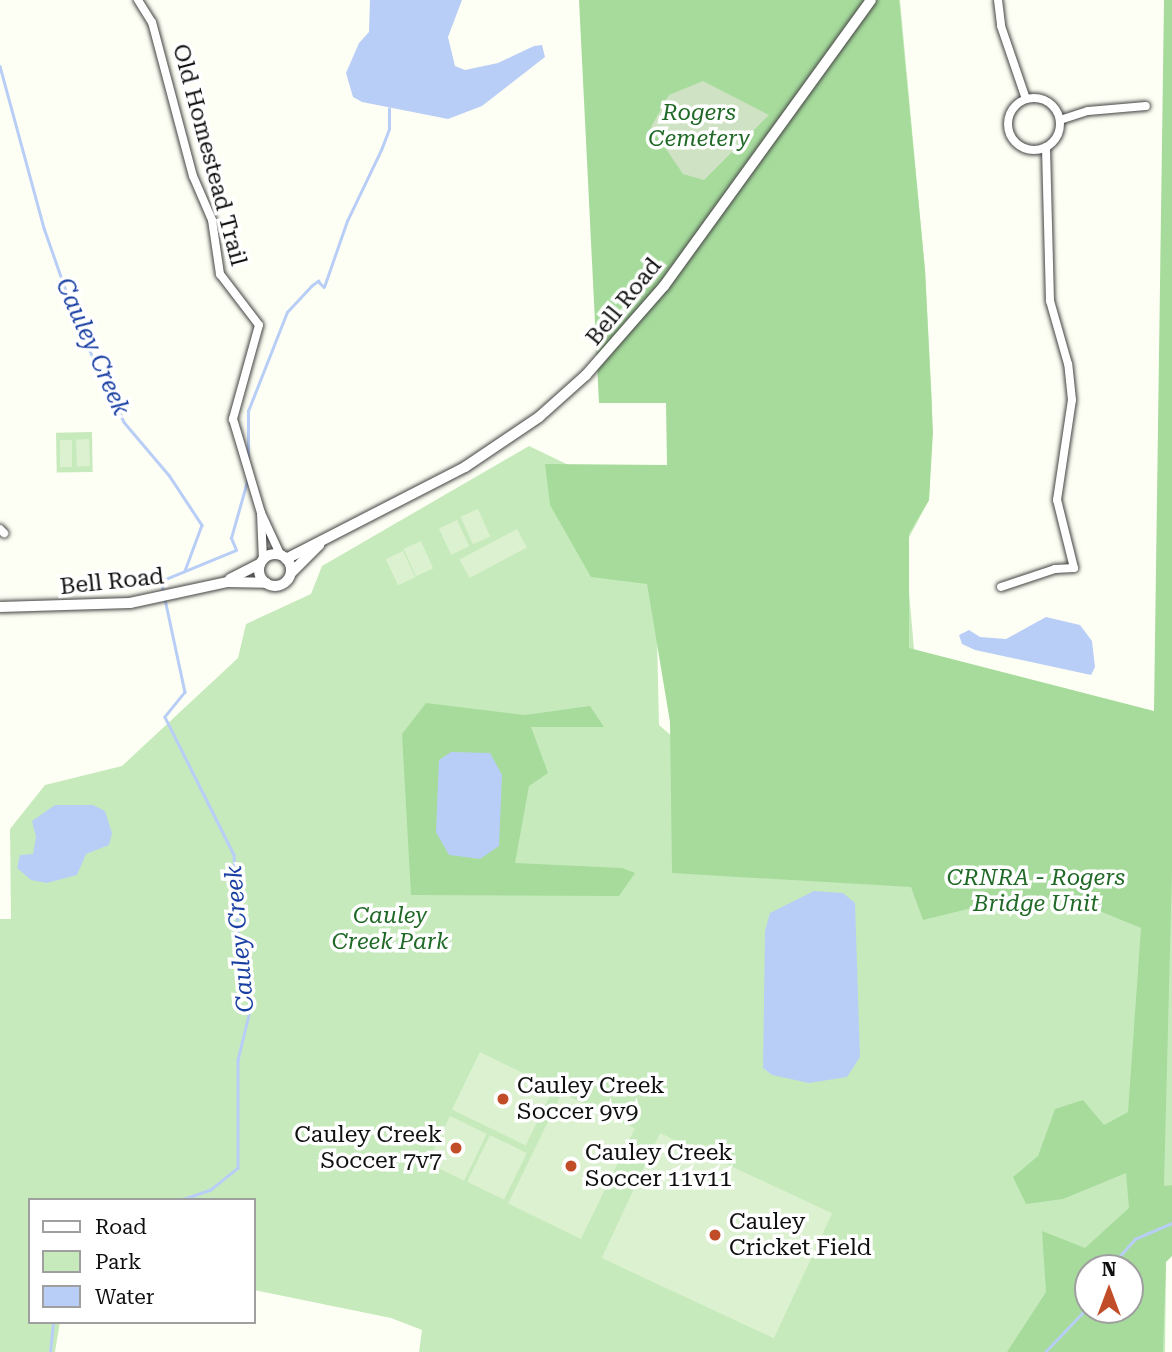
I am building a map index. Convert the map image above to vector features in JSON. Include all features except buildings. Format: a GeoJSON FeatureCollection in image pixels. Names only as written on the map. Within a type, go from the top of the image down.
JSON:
{"type":"FeatureCollection","features":[{"type":"Feature","properties":{"kind":"street","name":"Old Homestead Trail"},"geometry":{"type":"LineString","coordinates":[[138,0],[152,22],[193,176],[212,220],[220,274],[259,325],[233,419],[261,513]]}},
{"type":"Feature","properties":{"kind":"street","name":"Bell Road"},"geometry":{"type":"LineString","coordinates":[[227,582],[261,562],[284,557],[325,539],[491,450],[586,376],[664,286],[871,0]]}},
{"type":"Feature","properties":{"kind":"street"},"geometry":{"type":"LineString","coordinates":[[998,0],[1001,26],[1026,99]]}},
{"type":"Feature","properties":{"kind":"street"},"geometry":{"type":"LineString","coordinates":[[1026,99],[1050,102],[1060,120],[1057,137],[1046,148],[1026,149],[1008,132],[1010,112],[1026,99]]}},
{"type":"Feature","properties":{"kind":"street"},"geometry":{"type":"LineString","coordinates":[[1060,120],[1088,111],[1146,106]]}},
{"type":"Feature","properties":{"kind":"street"},"geometry":{"type":"LineString","coordinates":[[1001,587],[1055,569],[1074,568],[1057,500],[1072,400],[1068,364],[1049,301],[1046,148]]}},
{"type":"Feature","properties":{"kind":"street"},"geometry":{"type":"LineString","coordinates":[[261,513],[291,573]]}},
{"type":"Feature","properties":{"kind":"street"},"geometry":{"type":"LineString","coordinates":[[261,513],[261,562],[266,583]]}},
{"type":"Feature","properties":{"kind":"street","name":"Bell Road"},"geometry":{"type":"LineString","coordinates":[[0,607],[130,604],[227,582],[281,585],[325,539]]}},
{"type":"Feature","properties":{"kind":"green space","name":"CRNRA - Rogers Bridge Unit"},"geometry":{"type":"Polygon","coordinates":[[[579,0],[899,0],[925,270],[933,432],[929,500],[909,534],[909,648],[1154,711],[1164,0],[1172,0],[1172,870],[1164,1186],[1172,1185],[1172,1256],[1166,1262],[1163,1352],[1007,1352],[1046,1292],[1042,1231],[1085,1248],[1129,1208],[1126,1173],[1063,1199],[1026,1204],[1013,1177],[1038,1156],[1055,1109],[1083,1100],[1104,1125],[1128,1112],[1141,928],[1063,896],[988,904],[923,920],[911,887],[672,873],[670,722],[647,584],[591,577],[550,505],[545,464],[667,465],[666,403],[599,403],[579,0]]]}},
{"type":"Feature","properties":{"kind":"green space","name":"Cauley Creek Park"},"geometry":{"type":"Polygon","coordinates":[[[887,0],[900,0],[925,270],[932,403],[929,500],[905,545],[915,661],[1172,719],[1172,1185],[1167,1186],[1165,1352],[419,1352],[422,1330],[391,1318],[256,1290],[256,1198],[28,1198],[28,1324],[60,1324],[55,1352],[0,1352],[0,919],[11,919],[10,829],[45,785],[122,766],[238,658],[246,624],[311,594],[322,566],[529,446],[654,506],[659,725],[702,762],[887,0]]]}},
{"type":"Feature","properties":{"kind":"green space","name":"Rogers Cemetery"},"geometry":{"type":"Polygon","coordinates":[[[703,81],[769,115],[704,180],[683,174],[651,127],[669,95],[703,81]]]}},
{"type":"Feature","properties":{"kind":"green space"},"geometry":{"type":"Polygon","coordinates":[[[92,432],[93,472],[57,473],[56,433],[92,432]]]}},
{"type":"Feature","properties":{"kind":"green space"},"geometry":{"type":"Polygon","coordinates":[[[76,439],[89,439],[90,466],[77,466],[76,439]]]}},
{"type":"Feature","properties":{"kind":"green space"},"geometry":{"type":"Polygon","coordinates":[[[60,440],[72,440],[72,467],[60,467],[60,440]]]}},
{"type":"Feature","properties":{"kind":"green space"},"geometry":{"type":"Polygon","coordinates":[[[478,509],[490,536],[473,544],[461,517],[478,509]]]}},
{"type":"Feature","properties":{"kind":"green space"},"geometry":{"type":"Polygon","coordinates":[[[457,520],[469,546],[451,555],[439,528],[457,520]]]}},
{"type":"Feature","properties":{"kind":"green space"},"geometry":{"type":"Polygon","coordinates":[[[517,529],[527,548],[469,578],[460,560],[517,529]]]}},
{"type":"Feature","properties":{"kind":"green space"},"geometry":{"type":"Polygon","coordinates":[[[421,541],[433,568],[416,576],[404,549],[421,541]]]}},
{"type":"Feature","properties":{"kind":"green space"},"geometry":{"type":"Polygon","coordinates":[[[403,551],[415,577],[398,585],[386,559],[403,551]]]}},
{"type":"Feature","properties":{"kind":"green space"},"geometry":{"type":"Polygon","coordinates":[[[426,703],[525,715],[590,706],[604,727],[531,727],[548,773],[529,786],[515,863],[622,868],[635,873],[619,896],[411,895],[402,734],[426,703]]]}},
{"type":"Feature","properties":{"kind":"green space","name":"Cauley Creek Soccer 9v9"},"geometry":{"type":"Polygon","coordinates":[[[480,1052],[554,1088],[526,1145],[452,1110],[480,1052]]]}},
{"type":"Feature","properties":{"kind":"green space","name":"Cauley Creek Soccer 11v11"},"geometry":{"type":"Polygon","coordinates":[[[562,1093],[635,1129],[581,1239],[508,1204],[562,1093]]]}},
{"type":"Feature","properties":{"kind":"green space","name":"Cauley Creek Soccer 7v7"},"geometry":{"type":"Polygon","coordinates":[[[450,1116],[487,1134],[464,1181],[427,1163],[450,1116]]]}},
{"type":"Feature","properties":{"kind":"green space","name":"Cauley Cricket Field"},"geometry":{"type":"Polygon","coordinates":[[[660,1133],[832,1213],[774,1338],[602,1258],[660,1133]]]}},
{"type":"Feature","properties":{"kind":"green space","name":"Cauley Creek Soccer 7v7"},"geometry":{"type":"Polygon","coordinates":[[[490,1135],[527,1153],[504,1200],[467,1182],[490,1135]]]}},
{"type":"Feature","properties":{"kind":"water"},"geometry":{"type":"Polygon","coordinates":[[[370,0],[462,0],[448,37],[455,66],[465,70],[498,63],[534,46],[542,45],[545,57],[482,106],[448,119],[362,102],[353,97],[346,73],[359,43],[369,32],[370,0]]]}},
{"type":"Feature","properties":{"kind":"water"},"geometry":{"type":"Polygon","coordinates":[[[1046,617],[1080,625],[1092,641],[1095,667],[1091,675],[975,650],[962,644],[959,635],[969,630],[980,637],[1006,639],[1046,617]]]}},
{"type":"Feature","properties":{"kind":"water"},"geometry":{"type":"Polygon","coordinates":[[[451,752],[490,753],[502,775],[499,846],[480,859],[449,855],[436,832],[439,760],[451,752]]]}},
{"type":"Feature","properties":{"kind":"water"},"geometry":{"type":"Polygon","coordinates":[[[55,805],[93,805],[105,811],[112,833],[109,845],[86,854],[77,875],[47,883],[31,880],[17,868],[20,855],[33,854],[36,837],[32,821],[55,805]]]}},
{"type":"Feature","properties":{"kind":"water"},"geometry":{"type":"Polygon","coordinates":[[[814,891],[843,893],[855,903],[860,1057],[847,1077],[809,1083],[772,1075],[763,1068],[765,931],[770,913],[814,891]]]}},
{"type":"Feature","properties":{"kind":"waterway","name":"Cauley Creek"},"geometry":{"type":"LineString","coordinates":[[0,66],[44,228],[79,328],[124,422],[169,475],[202,525],[185,571]]}},
{"type":"Feature","properties":{"kind":"waterway"},"geometry":{"type":"LineString","coordinates":[[248,458],[248,411],[287,312],[318,281],[324,287],[347,221],[389,129],[389,109]]}},
{"type":"Feature","properties":{"kind":"waterway"},"geometry":{"type":"LineString","coordinates":[[163,592],[161,581],[236,550],[231,538],[248,478]]}},
{"type":"Feature","properties":{"kind":"waterway","name":"Cauley Creek"},"geometry":{"type":"LineString","coordinates":[[165,599],[185,692],[165,717],[234,855],[240,968],[251,1007],[238,1060],[238,1168],[211,1190],[188,1198]]}},
{"type":"Feature","properties":{"kind":"waterway"},"geometry":{"type":"LineString","coordinates":[[1122,1254],[1135,1239],[1172,1223]]}},
{"type":"Feature","properties":{"kind":"waterway"},"geometry":{"type":"LineString","coordinates":[[1045,1352],[1074,1322]]}},
{"type":"Feature","properties":{"kind":"waterway","name":"Cauley Creek"},"geometry":{"type":"LineString","coordinates":[[50,1352],[53,1324]]}},
{"type":"Feature","properties":{"kind":"place","name":"Cauley Creek Soccer 9v9"},"geometry":{"type":"Point","coordinates":[503,1099]}},
{"type":"Feature","properties":{"kind":"place","name":"Cauley Creek Soccer 7v7"},"geometry":{"type":"Point","coordinates":[456,1148]}},
{"type":"Feature","properties":{"kind":"place","name":"Cauley Creek Soccer 11v11"},"geometry":{"type":"Point","coordinates":[571,1166]}},
{"type":"Feature","properties":{"kind":"place","name":"Cauley Cricket Field"},"geometry":{"type":"Point","coordinates":[715,1235]}}]}
